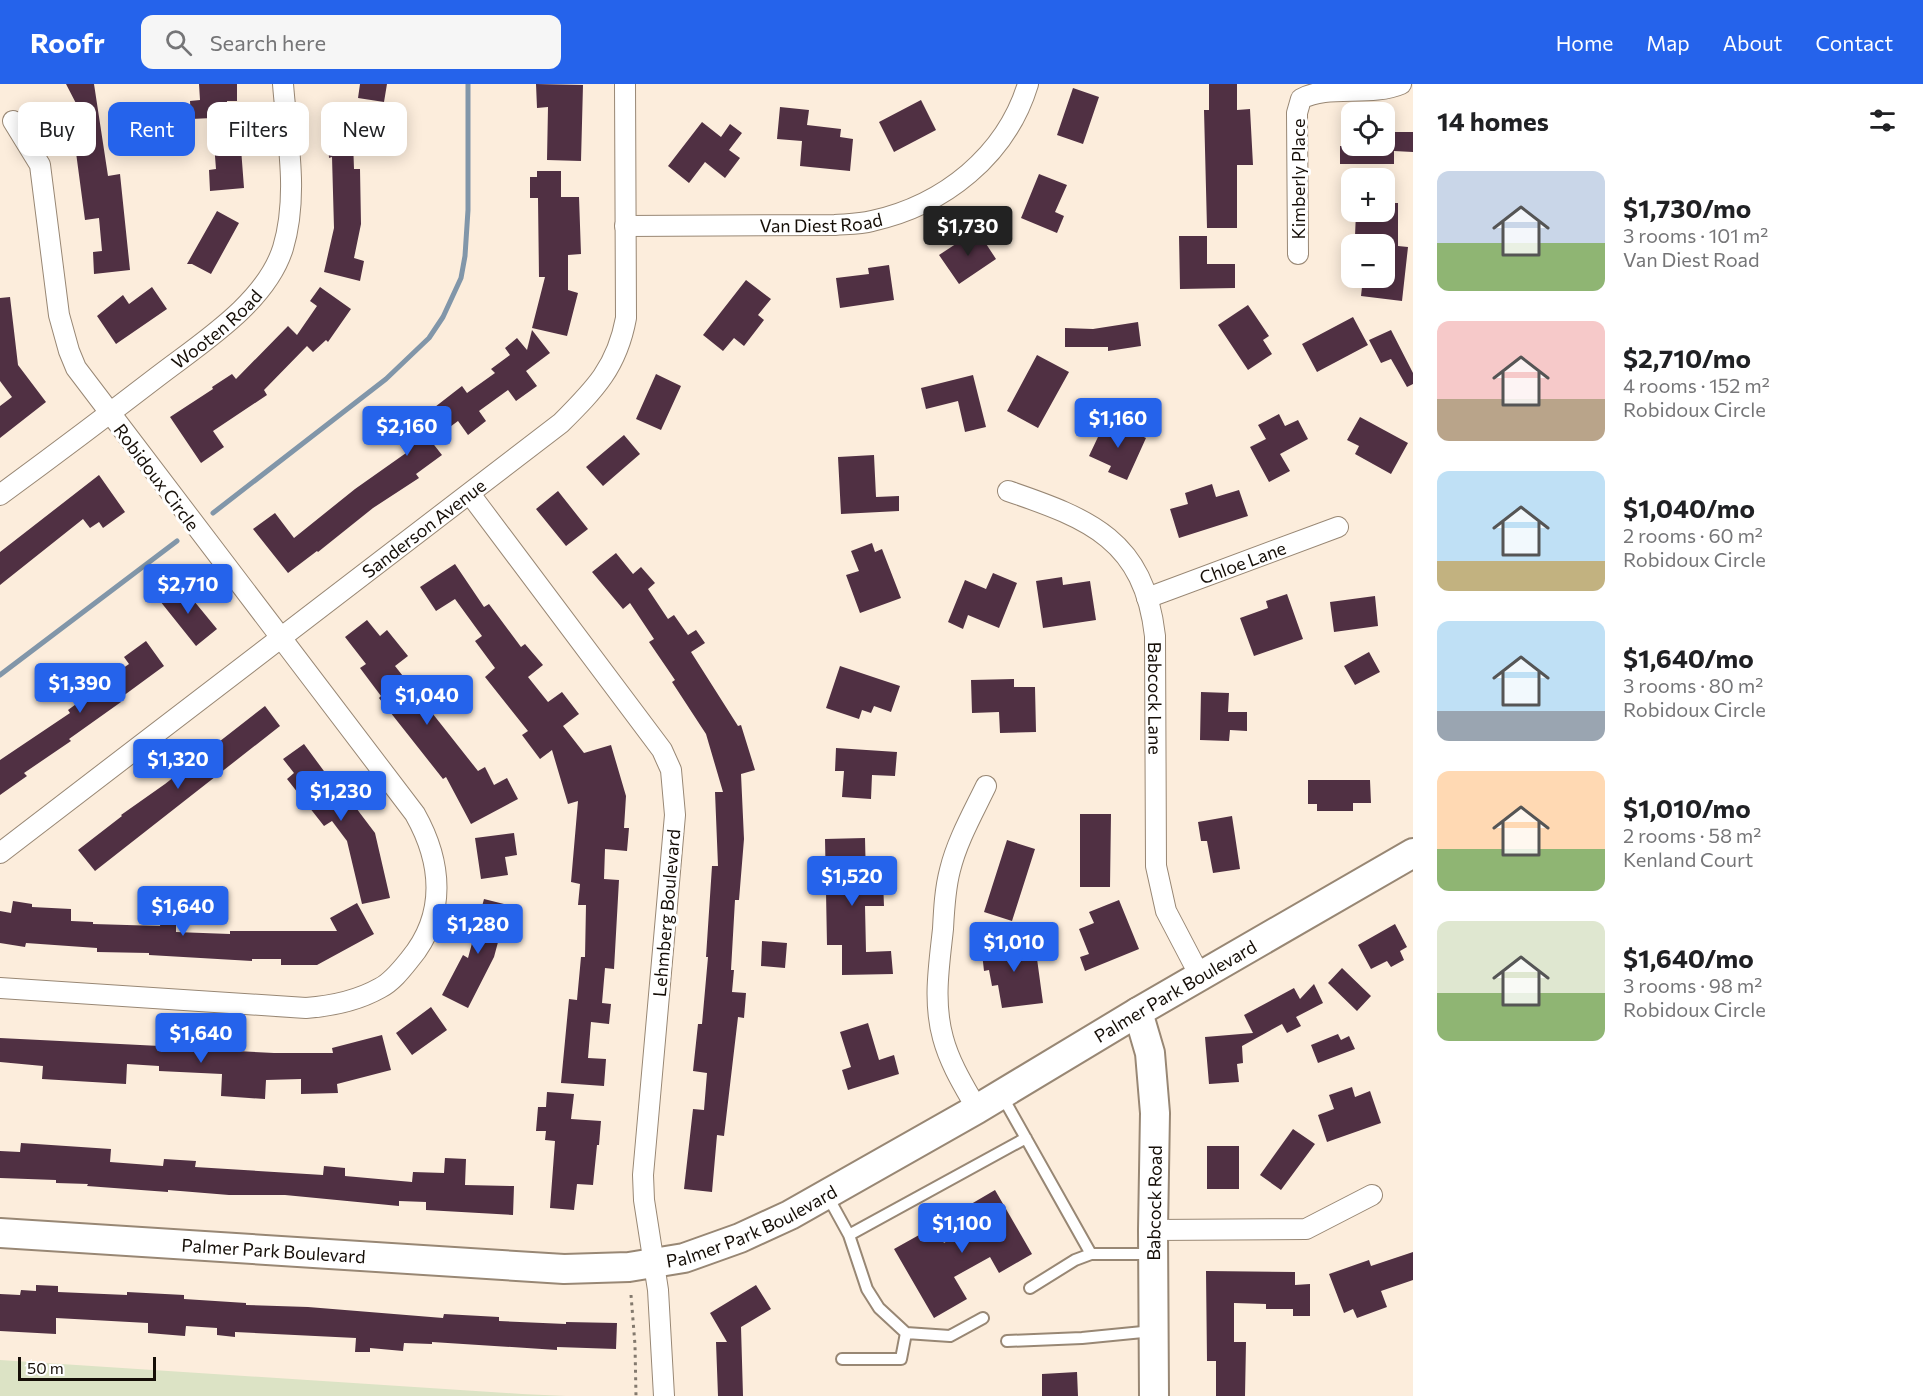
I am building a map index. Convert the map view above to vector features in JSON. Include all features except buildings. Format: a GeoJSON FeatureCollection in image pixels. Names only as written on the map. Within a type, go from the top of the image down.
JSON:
{"type":"FeatureCollection","features":[{"type":"Feature","properties":{"kind":"main road","name":"Palmer Park Boulevard"},"geometry":{"type":"LineString","coordinates":[[0,1233],[522,1268],[564,1269],[654,1264],[684,1258],[740,1239],[790,1215],[1413,854]]}},
{"type":"Feature","properties":{"kind":"main road","name":"Babcock Road"},"geometry":{"type":"LineString","coordinates":[[1138,1012],[1150,1053],[1155,1113],[1154,1396]]}},
{"type":"Feature","properties":{"kind":"street","name":"Wooten Road"},"geometry":{"type":"LineString","coordinates":[[0,495],[110,414],[236,315],[270,275],[282,250],[288,225],[291,196],[283,84]]}},
{"type":"Feature","properties":{"kind":"street","name":"Sanderson Avenue"},"geometry":{"type":"LineString","coordinates":[[0,853],[470,494],[561,423],[586,398],[607,372],[616,355],[626,318],[625,84]]}},
{"type":"Feature","properties":{"kind":"street","name":"Van Diest Road"},"geometry":{"type":"LineString","coordinates":[[625,226],[835,225],[870,222],[900,213],[933,199],[958,183],[981,164],[1000,141],[1014,118],[1028,84]]}},
{"type":"Feature","properties":{"kind":"street","name":"Kimberly Place"},"geometry":{"type":"LineString","coordinates":[[1298,254],[1297,113],[1301,99],[1309,93],[1322,91],[1371,90],[1401,84]]}},
{"type":"Feature","properties":{"kind":"street","name":"Robidoux Circle"},"geometry":{"type":"LineString","coordinates":[[0,988],[306,1008],[335,1005],[362,997],[382,987],[403,968],[418,950],[429,928],[438,883],[435,859],[428,836],[415,814],[76,368],[59,315],[40,165],[13,121]]}},
{"type":"Feature","properties":{"kind":"street","name":"Babcock Lane"},"geometry":{"type":"LineString","coordinates":[[1008,491],[1062,510],[1097,530],[1113,541],[1131,560],[1140,576],[1153,616],[1155,636],[1156,866],[1166,911],[1200,976]]}},
{"type":"Feature","properties":{"kind":"street","name":"Lehmberg Boulevard"},"geometry":{"type":"LineString","coordinates":[[470,494],[662,750],[671,770],[675,815],[644,1152],[644,1200],[654,1264],[662,1341],[664,1396]]}},
{"type":"Feature","properties":{"kind":"street","name":"Chloe Lane"},"geometry":{"type":"LineString","coordinates":[[1147,598],[1338,527]]}},
{"type":"Feature","properties":{"kind":"street"},"geometry":{"type":"LineString","coordinates":[[976,1109],[951,1061],[943,1039],[937,995],[946,889],[950,868],[986,786]]}},
{"type":"Feature","properties":{"kind":"street"},"geometry":{"type":"LineString","coordinates":[[1153,1242],[1306,1229],[1372,1195]]}},
{"type":"Feature","properties":{"kind":"lane"},"geometry":{"type":"LineString","coordinates":[[1001,1094],[1091,1254]]}},
{"type":"Feature","properties":{"kind":"lane"},"geometry":{"type":"LineString","coordinates":[[849,1235],[1026,1138]]}},
{"type":"Feature","properties":{"kind":"lane"},"geometry":{"type":"LineString","coordinates":[[827,1194],[849,1235],[867,1289],[879,1308],[906,1333],[950,1336],[983,1318]]}},
{"type":"Feature","properties":{"kind":"lane"},"geometry":{"type":"LineString","coordinates":[[1030,1288],[1075,1260],[1091,1254],[1153,1242]]}},
{"type":"Feature","properties":{"kind":"lane"},"geometry":{"type":"LineString","coordinates":[[1007,1341],[1153,1331]]}},
{"type":"Feature","properties":{"kind":"lane"},"geometry":{"type":"LineString","coordinates":[[842,1359],[901,1359],[906,1333]]}},
{"type":"Feature","properties":{"kind":"path"},"geometry":{"type":"LineString","coordinates":[[631,1295],[636,1396]]}},
{"type":"Feature","properties":{"kind":"green space"},"geometry":{"type":"Polygon","coordinates":[[[0,1360],[522,1394],[566,1396],[0,1396],[0,1360]]]}},
{"type":"Feature","properties":{"kind":"waterway"},"geometry":{"type":"LineString","coordinates":[[213,513],[386,379],[429,338],[443,317],[461,278],[465,256],[468,210],[468,84]]}},
{"type":"Feature","properties":{"kind":"waterway"},"geometry":{"type":"LineString","coordinates":[[0,675],[177,541]]}}]}
